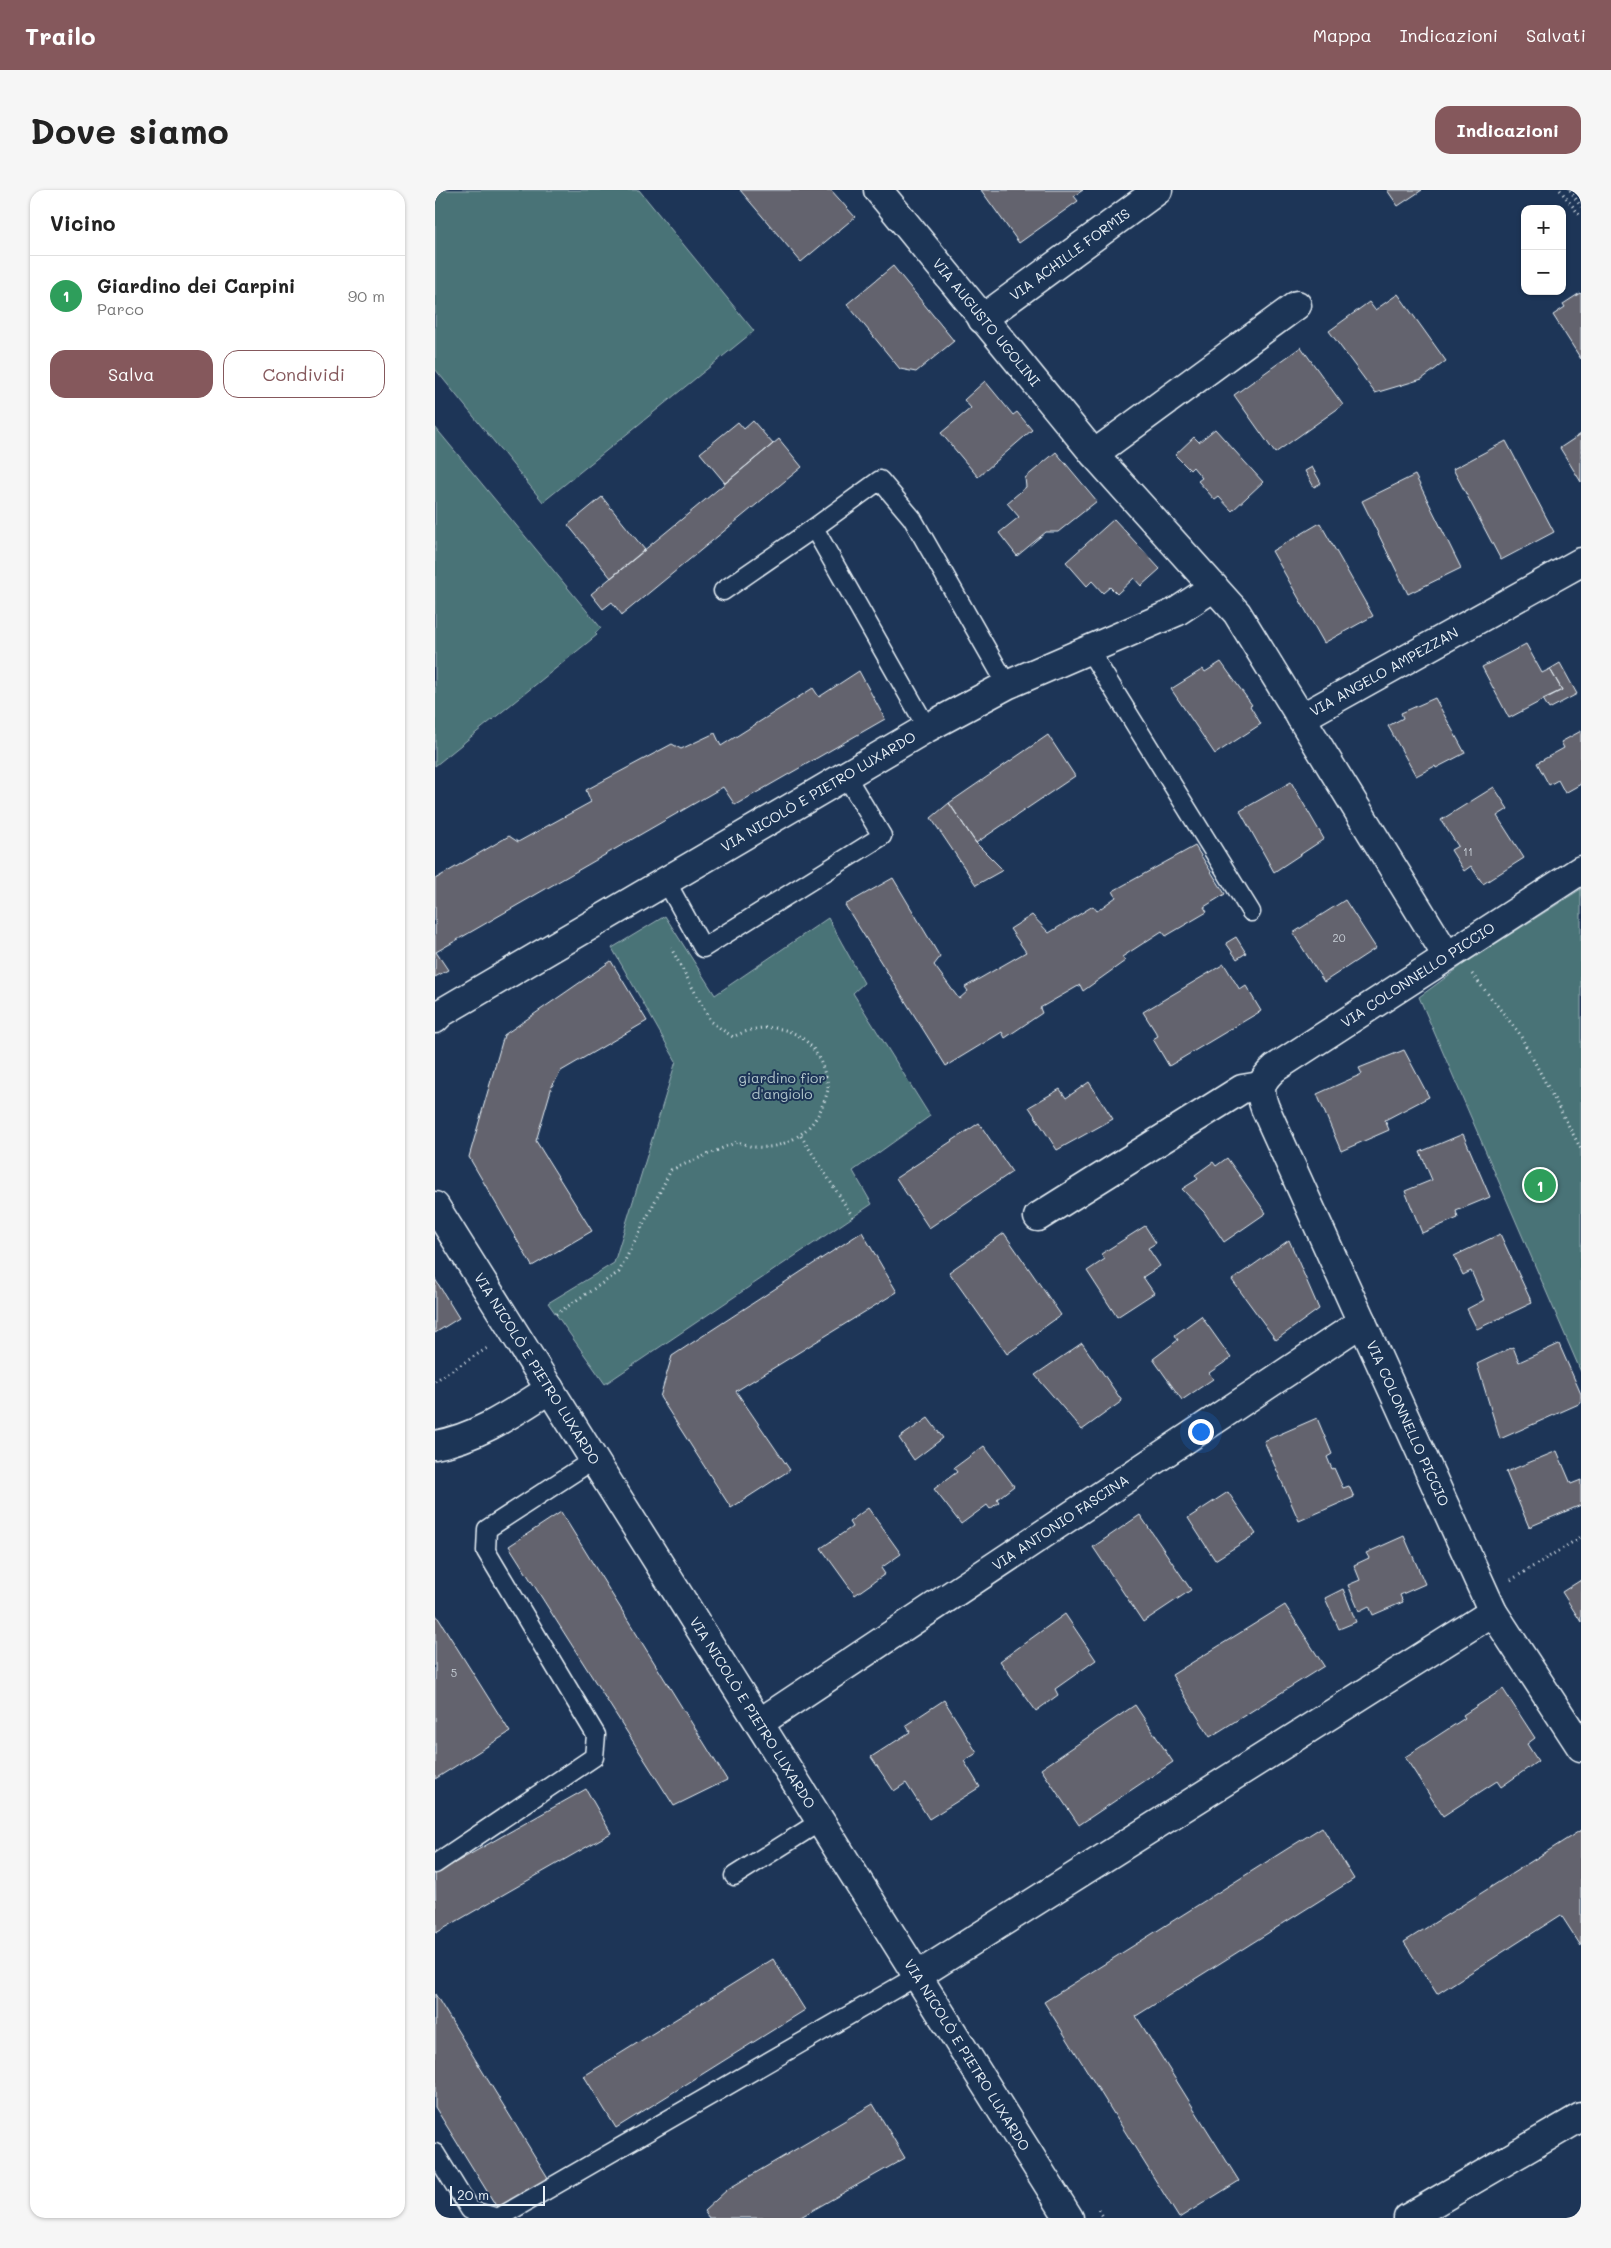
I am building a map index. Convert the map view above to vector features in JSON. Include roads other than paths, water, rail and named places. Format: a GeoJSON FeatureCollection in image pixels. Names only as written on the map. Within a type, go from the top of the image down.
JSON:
{"type":"FeatureCollection","features":[{"type":"Feature","properties":{"kind":"street","name":"VIA AUGUSTO UGOLINI"},"geometry":{"type":"LineString","coordinates":[[879,190],[1094,454],[1237,613],[1301,718]]}},
{"type":"Feature","properties":{"kind":"street","name":"VIA ACHILLE FORMIS"},"geometry":{"type":"LineString","coordinates":[[982,318],[1158,190]]}},
{"type":"Feature","properties":{"kind":"street"},"geometry":{"type":"LineString","coordinates":[[1094,454],[1297,305]]}},
{"type":"Feature","properties":{"kind":"street","name":"VIA ANGELO AMPEZZAN"},"geometry":{"type":"LineString","coordinates":[[1451,954],[1301,718],[1581,562]]}},
{"type":"Feature","properties":{"kind":"street","name":"VIA NICOLÒ E PIETRO LUXARDO"},"geometry":{"type":"LineString","coordinates":[[435,1019],[441,1013],[927,728],[1007,685],[1176,612],[1214,587]]}},
{"type":"Feature","properties":{"kind":"street","name":"VIA COLONNELLO PICCIO"},"geometry":{"type":"LineString","coordinates":[[1581,870],[1275,1068],[1265,1077],[1260,1086],[1265,1108],[1489,1604],[1581,1747]]}},
{"type":"Feature","properties":{"kind":"street"},"geometry":{"type":"LineString","coordinates":[[1038,1217],[1242,1089],[1260,1086]]}},
{"type":"Feature","properties":{"kind":"street","name":"VIA NICOLÒ E PIETRO LUXARDO"},"geometry":{"type":"LineString","coordinates":[[435,1206],[1069,2218]]}},
{"type":"Feature","properties":{"kind":"street","name":"VIA ANTONIO FASCINA"},"geometry":{"type":"LineString","coordinates":[[759,1723],[1362,1322]]}},
{"type":"Feature","properties":{"kind":"street"},"geometry":{"type":"LineString","coordinates":[[435,1445],[456,1442],[491,1425],[549,1389]]}},
{"type":"Feature","properties":{"kind":"street"},"geometry":{"type":"LineString","coordinates":[[917,1976],[1489,1604]]}},
{"type":"Feature","properties":{"kind":"street"},"geometry":{"type":"LineString","coordinates":[[1408,2218],[1581,2117]]}},
{"type":"Feature","properties":{"kind":"lane"},"geometry":{"type":"LineString","coordinates":[[723,591],[880,480],[912,518],[1007,685]]}},
{"type":"Feature","properties":{"kind":"lane"},"geometry":{"type":"LineString","coordinates":[[814,528],[927,728]]}},
{"type":"Feature","properties":{"kind":"lane"},"geometry":{"type":"LineString","coordinates":[[1089,650],[1251,912]]}},
{"type":"Feature","properties":{"kind":"lane"},"geometry":{"type":"LineString","coordinates":[[666,881],[703,948],[882,836],[846,776]]}},
{"type":"Feature","properties":{"kind":"lane"},"geometry":{"type":"LineString","coordinates":[[435,1864],[594,1757],[597,1735],[486,1551],[487,1529],[593,1460]]}},
{"type":"Feature","properties":{"kind":"lane"},"geometry":{"type":"LineString","coordinates":[[734,1876],[821,1821]]}},
{"type":"Feature","properties":{"kind":"lane"},"geometry":{"type":"LineString","coordinates":[[435,2153],[470,2210],[498,2218],[917,1976]]}},
{"type":"Feature","properties":{"kind":"place","name":"Giardino dei Carpini"},"geometry":{"type":"Point","coordinates":[1540,1185]}},
{"type":"Feature","properties":{"kind":"park label","name":"giardino fior d'angiolo"},"geometry":{"type":"Point","coordinates":[782,1086]}}]}
